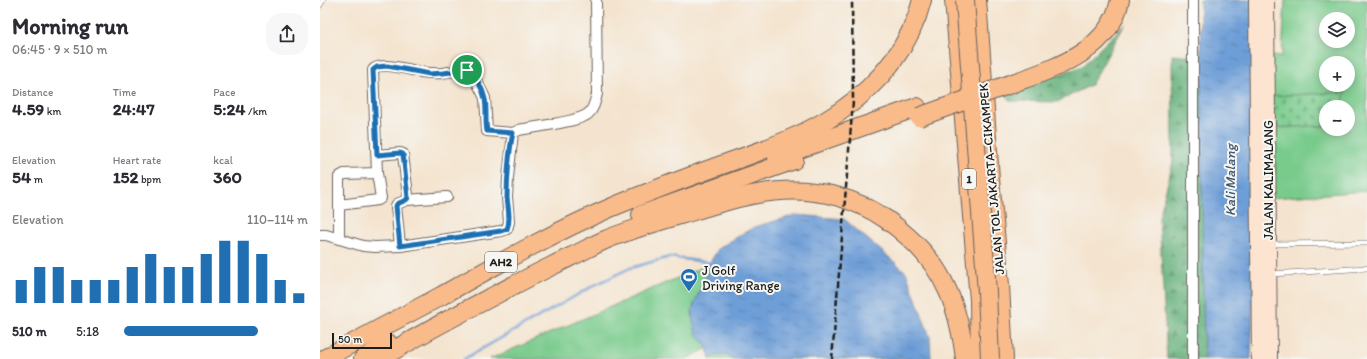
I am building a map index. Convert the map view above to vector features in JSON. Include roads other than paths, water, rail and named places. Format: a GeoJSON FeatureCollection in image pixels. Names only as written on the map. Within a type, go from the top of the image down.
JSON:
{"type":"FeatureCollection","features":[{"type":"Feature","properties":{"kind":"highway"},"geometry":{"type":"LineString","coordinates":[[687,182],[786,142],[826,121],[851,103],[875,83],[888,69],[897,56],[910,33],[922,0]]}},
{"type":"Feature","properties":{"kind":"highway","name":"JALAN TOL JAKARTA–CIKAMPEK"},"geometry":{"type":"LineString","coordinates":[[954,0],[979,300],[980,359]]}},
{"type":"Feature","properties":{"kind":"highway","name":"1"},"geometry":{"type":"LineString","coordinates":[[965,0],[987,292],[990,359]]}},
{"type":"Feature","properties":{"kind":"highway","name":"1"},"geometry":{"type":"LineString","coordinates":[[972,0],[996,359]]}},
{"type":"Feature","properties":{"kind":"highway","name":"JALAN TOL JAKARTA–CIKAMPEK"},"geometry":{"type":"LineString","coordinates":[[977,0],[990,179],[1000,285],[1004,359]]}},
{"type":"Feature","properties":{"kind":"highway"},"geometry":{"type":"LineString","coordinates":[[988,0],[988,40],[999,176],[1003,260],[1000,285]]}},
{"type":"Feature","properties":{"kind":"highway"},"geometry":{"type":"LineString","coordinates":[[1014,78],[1062,54],[1082,42],[1098,23],[1108,0]]}},
{"type":"Feature","properties":{"kind":"highway"},"geometry":{"type":"LineString","coordinates":[[687,182],[774,158],[918,112],[1014,78],[1060,64],[1086,50],[1104,35],[1114,19],[1120,0]]}},
{"type":"Feature","properties":{"kind":"highway","name":"AH2"},"geometry":{"type":"LineString","coordinates":[[363,359],[444,310],[519,272],[637,217],[918,112]]}},
{"type":"Feature","properties":{"kind":"highway","name":"AH2"},"geometry":{"type":"LineString","coordinates":[[324,359],[514,254],[609,208],[687,182]]}},
{"type":"Feature","properties":{"kind":"highway","name":"AH2"},"geometry":{"type":"LineString","coordinates":[[343,359],[399,324],[515,262],[687,182]]}},
{"type":"Feature","properties":{"kind":"highway"},"geometry":{"type":"LineString","coordinates":[[380,359],[420,334],[605,240],[663,220],[733,199],[769,192],[797,190],[823,193],[853,201],[887,220],[918,246],[934,267],[952,300],[960,326],[965,359]]}},
{"type":"Feature","properties":{"kind":"main road","name":"JALAN KALIMALANG"},"geometry":{"type":"LineString","coordinates":[[1256,0],[1263,244]]}},
{"type":"Feature","properties":{"kind":"main road","name":"JALAN KALIMALANG"},"geometry":{"type":"LineString","coordinates":[[1259,359],[1263,274],[1266,0]]}},
{"type":"Feature","properties":{"kind":"main road","name":"JALAN KALIMALANG"},"geometry":{"type":"LineString","coordinates":[[1263,274],[1270,359]]}},
{"type":"Feature","properties":{"kind":"street"},"geometry":{"type":"LineString","coordinates":[[339,205],[380,200],[381,196],[377,173],[373,70],[377,67],[387,66],[430,74],[464,70],[470,72],[485,98],[487,131],[513,133],[519,130],[578,119],[592,110],[597,94],[596,0]]}},
{"type":"Feature","properties":{"kind":"street"},"geometry":{"type":"LineString","coordinates":[[1193,0],[1193,359]]}},
{"type":"Feature","properties":{"kind":"street"},"geometry":{"type":"LineString","coordinates":[[320,235],[363,246],[375,247],[400,246],[507,229],[508,178],[513,133]]}},
{"type":"Feature","properties":{"kind":"street"},"geometry":{"type":"LineString","coordinates":[[377,155],[403,153],[407,200]]}},
{"type":"Feature","properties":{"kind":"street"},"geometry":{"type":"LineString","coordinates":[[339,239],[339,178],[341,175],[377,173]]}},
{"type":"Feature","properties":{"kind":"street"},"geometry":{"type":"LineString","coordinates":[[400,246],[397,204],[407,200],[447,197]]}},
{"type":"Feature","properties":{"kind":"lane"},"geometry":{"type":"LineString","coordinates":[[320,5],[323,0]]}},
{"type":"Feature","properties":{"kind":"lane"},"geometry":{"type":"LineString","coordinates":[[1263,244],[1367,243]]}},
{"type":"Feature","properties":{"kind":"lane"},"geometry":{"type":"LineString","coordinates":[[1263,274],[1367,268]]}},
{"type":"Feature","properties":{"kind":"water","name":"Kali Malang"},"geometry":{"type":"Polygon","coordinates":[[[1200,0],[1256,0],[1257,199],[1251,359],[1204,359],[1200,0]]]}},
{"type":"Feature","properties":{"kind":"water"},"geometry":{"type":"Polygon","coordinates":[[[796,215],[844,219],[906,272],[930,337],[931,359],[732,359],[727,354],[719,354],[710,358],[706,345],[697,335],[693,322],[692,310],[706,277],[710,262],[719,248],[754,227],[796,215]]]}},
{"type":"Feature","properties":{"kind":"waterway"},"geometry":{"type":"LineString","coordinates":[[464,359],[593,286],[630,268],[670,257],[712,263]]}},
{"type":"Feature","properties":{"kind":"railway"},"geometry":{"type":"LineString","coordinates":[[832,359],[853,101],[852,0]]}},
{"type":"Feature","properties":{"kind":"place","name":"J Golf Driving Range"},"geometry":{"type":"Point","coordinates":[689,292]}}]}
